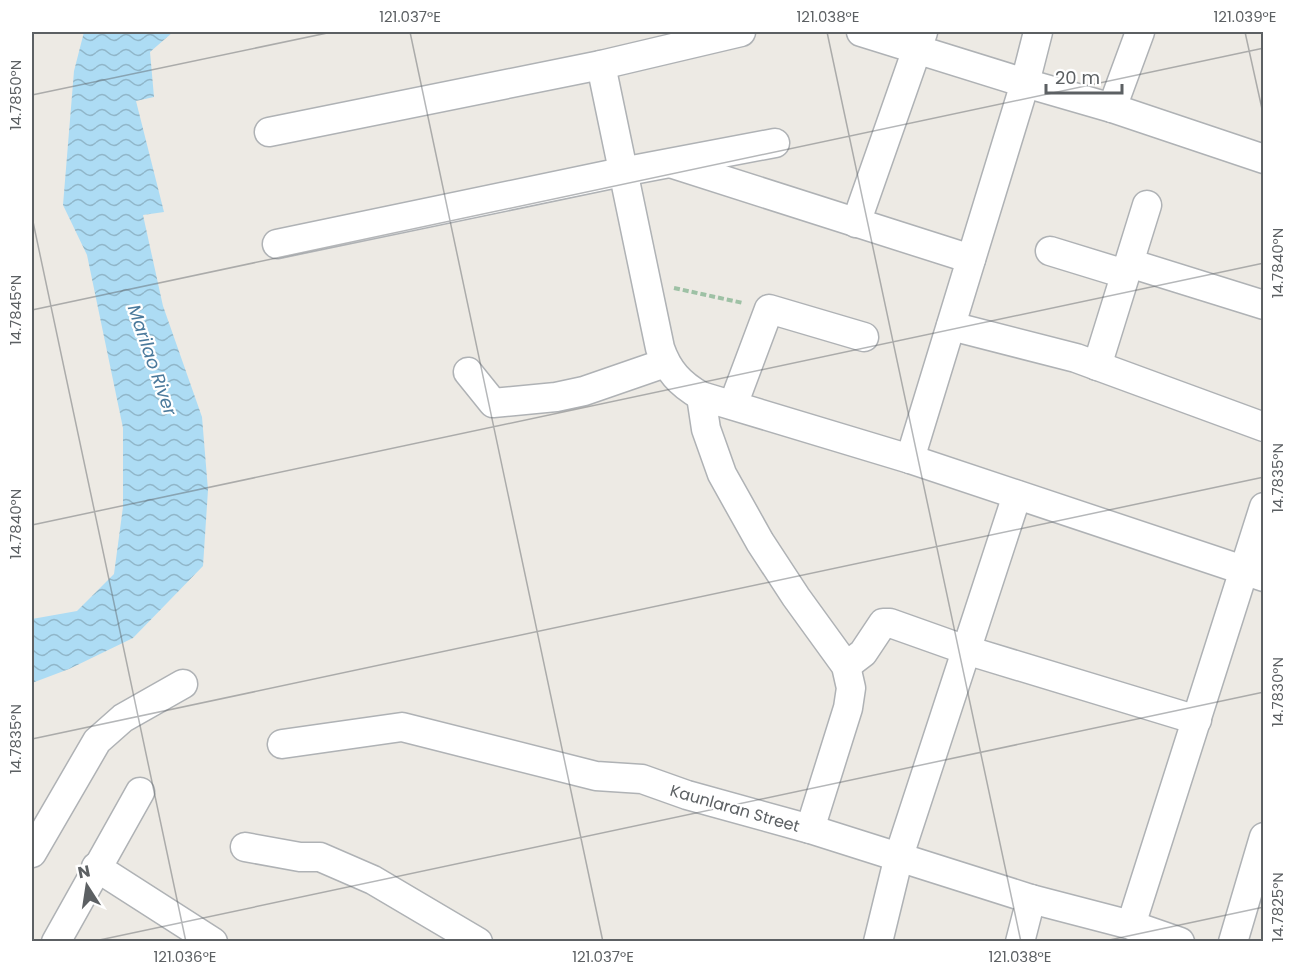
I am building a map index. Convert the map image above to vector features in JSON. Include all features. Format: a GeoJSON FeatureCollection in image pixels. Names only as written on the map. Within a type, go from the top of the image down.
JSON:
{"type":"FeatureCollection","features":[{"type":"Feature","properties":{"kind":"street"},"geometry":{"type":"LineString","coordinates":[[269,132],[601,64],[741,32]]}},
{"type":"Feature","properties":{"kind":"street"},"geometry":{"type":"LineString","coordinates":[[861,32],[921,40],[1025,83],[1112,108],[1263,159]]}},
{"type":"Feature","properties":{"kind":"street"},"geometry":{"type":"LineString","coordinates":[[910,459],[1025,83],[1038,32]]}},
{"type":"Feature","properties":{"kind":"street"},"geometry":{"type":"LineString","coordinates":[[1112,108],[1140,32]]}},
{"type":"Feature","properties":{"kind":"street"},"geometry":{"type":"LineString","coordinates":[[856,223],[921,40]]}},
{"type":"Feature","properties":{"kind":"street"},"geometry":{"type":"LineString","coordinates":[[601,64],[660,348],[665,363],[684,386],[701,396],[910,459],[1253,574]]}},
{"type":"Feature","properties":{"kind":"street"},"geometry":{"type":"LineString","coordinates":[[277,244],[622,172],[775,143]]}},
{"type":"Feature","properties":{"kind":"street"},"geometry":{"type":"LineString","coordinates":[[671,163],[971,259]]}},
{"type":"Feature","properties":{"kind":"street"},"geometry":{"type":"LineString","coordinates":[[1097,366],[1147,205]]}},
{"type":"Feature","properties":{"kind":"street"},"geometry":{"type":"LineString","coordinates":[[1050,251],[1263,305]]}},
{"type":"Feature","properties":{"kind":"street"},"geometry":{"type":"LineString","coordinates":[[733,405],[769,309],[864,337]]}},
{"type":"Feature","properties":{"kind":"street"},"geometry":{"type":"LineString","coordinates":[[951,326],[1076,358],[1263,427]]}},
{"type":"Feature","properties":{"kind":"street"},"geometry":{"type":"LineString","coordinates":[[468,372],[493,403],[556,397],[584,391],[665,363]]}},
{"type":"Feature","properties":{"kind":"street"},"geometry":{"type":"LineString","coordinates":[[701,396],[706,429],[722,474],[772,560],[846,666],[851,688],[848,708],[810,829]]}},
{"type":"Feature","properties":{"kind":"street"},"geometry":{"type":"LineString","coordinates":[[878,942],[899,856],[1017,495]]}},
{"type":"Feature","properties":{"kind":"street"},"geometry":{"type":"LineString","coordinates":[[1155,935],[1197,720],[1253,574],[1263,507]]}},
{"type":"Feature","properties":{"kind":"street"},"geometry":{"type":"LineString","coordinates":[[846,666],[863,653],[884,623],[890,623],[966,650],[1197,720]]}},
{"type":"Feature","properties":{"kind":"street"},"geometry":{"type":"LineString","coordinates":[[32,853],[97,741],[123,718],[183,684]]}},
{"type":"Feature","properties":{"kind":"street","name":"Kaunlaran Street"},"geometry":{"type":"LineString","coordinates":[[282,744],[402,727],[596,776],[642,778],[687,795],[810,829],[1031,899],[1155,935]]}},
{"type":"Feature","properties":{"kind":"street"},"geometry":{"type":"LineString","coordinates":[[56,942],[140,792]]}},
{"type":"Feature","properties":{"kind":"street"},"geometry":{"type":"LineString","coordinates":[[1233,942],[1263,837]]}},
{"type":"Feature","properties":{"kind":"street"},"geometry":{"type":"LineString","coordinates":[[245,847],[300,857],[320,857],[373,880],[478,942]]}},
{"type":"Feature","properties":{"kind":"street"},"geometry":{"type":"LineString","coordinates":[[96,867],[212,941]]}},
{"type":"Feature","properties":{"kind":"street"},"geometry":{"type":"LineString","coordinates":[[1020,942],[1031,899]]}},
{"type":"Feature","properties":{"kind":"path"},"geometry":{"type":"LineString","coordinates":[[647,282],[769,309]]}},
{"type":"Feature","properties":{"kind":"water","name":"Marilao River"},"geometry":{"type":"Polygon","coordinates":[[[84,32],[173,32],[150,52],[154,97],[136,101],[164,212],[143,215],[163,306],[202,417],[208,490],[203,566],[133,638],[69,669],[32,683],[32,619],[77,611],[114,574],[123,507],[123,428],[87,255],[63,205],[74,71],[84,32]]]}}]}
